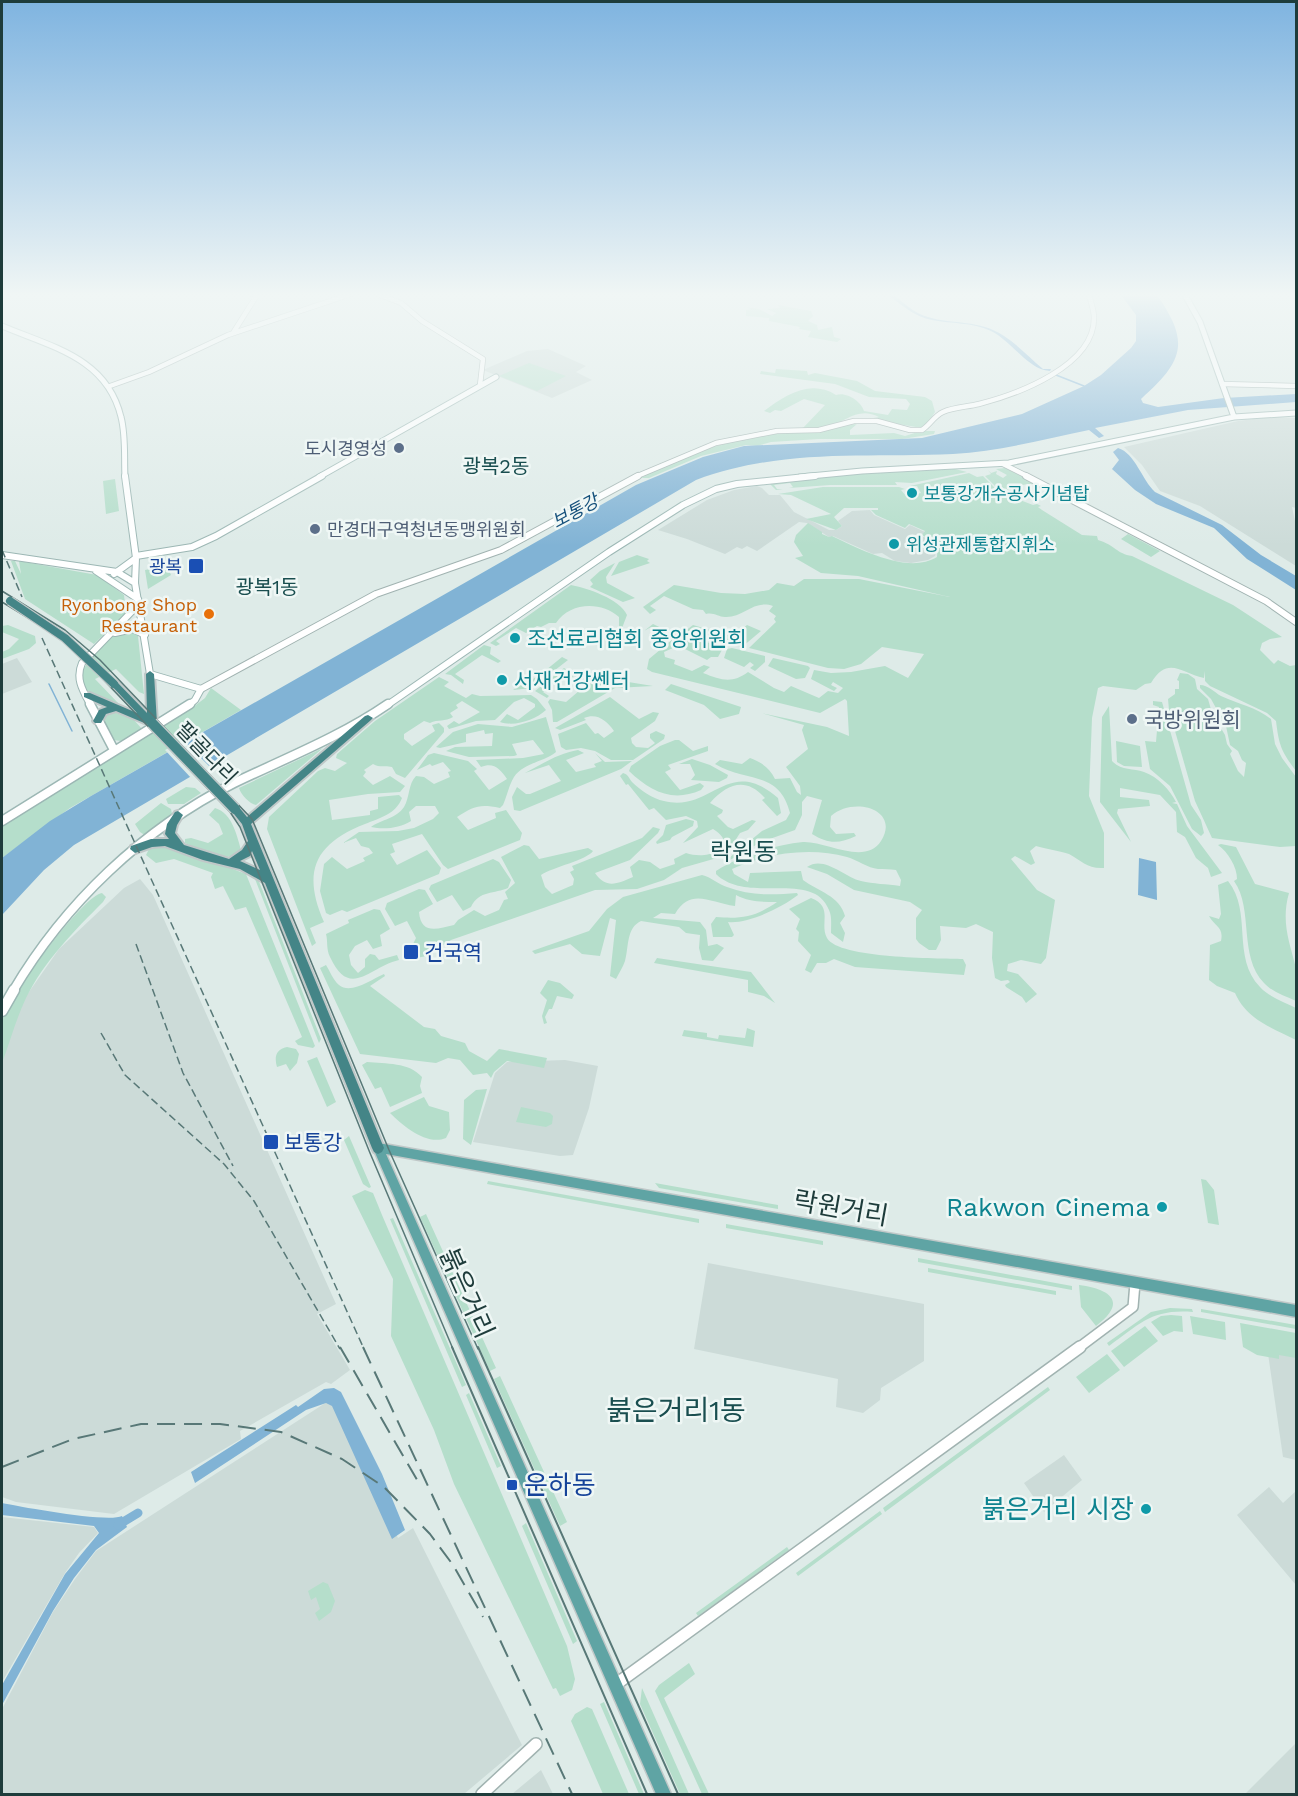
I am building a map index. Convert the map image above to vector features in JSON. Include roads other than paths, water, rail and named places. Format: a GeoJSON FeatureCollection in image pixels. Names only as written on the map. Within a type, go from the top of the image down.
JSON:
{"type":"FeatureCollection","features":[{"type":"Feature","properties":{"kind":"highway","name":"팔골다리"},"geometry":{"type":"LineString","coordinates":[[5,599],[77,645],[235,809]]}},
{"type":"Feature","properties":{"kind":"highway"},"geometry":{"type":"LineString","coordinates":[[87,695],[152,723],[150,674]]}},
{"type":"Feature","properties":{"kind":"highway"},"geometry":{"type":"LineString","coordinates":[[98,720],[99,715],[106,710],[119,707]]}},
{"type":"Feature","properties":{"kind":"highway"},"geometry":{"type":"LineString","coordinates":[[246,823],[369,718]]}},
{"type":"Feature","properties":{"kind":"highway","name":"붉은거리"},"geometry":{"type":"LineString","coordinates":[[235,809],[246,823],[254,841],[378,1148]]}},
{"type":"Feature","properties":{"kind":"highway"},"geometry":{"type":"LineString","coordinates":[[178,815],[172,824],[170,834],[180,847]]}},
{"type":"Feature","properties":{"kind":"highway"},"geometry":{"type":"LineString","coordinates":[[230,862],[246,853],[254,841]]}},
{"type":"Feature","properties":{"kind":"highway"},"geometry":{"type":"LineString","coordinates":[[135,849],[158,842],[180,847],[258,872],[269,880]]}},
{"type":"Feature","properties":{"kind":"main road"},"geometry":{"type":"LineString","coordinates":[[2,820],[185,708],[195,700],[201,689],[150,674],[135,583],[136,557],[126,486],[122,419],[110,386],[104,379]]}},
{"type":"Feature","properties":{"kind":"main road"},"geometry":{"type":"LineString","coordinates":[[108,579],[136,557],[192,547],[216,536],[492,379]]}},
{"type":"Feature","properties":{"kind":"main road"},"geometry":{"type":"LineString","coordinates":[[1220,379],[1233,415]]}},
{"type":"Feature","properties":{"kind":"main road"},"geometry":{"type":"LineString","coordinates":[[2,1011],[24,972],[53,933],[86,895],[135,849],[178,815],[232,785],[335,737],[369,718],[624,543],[683,505],[716,489],[737,484],[862,471],[1003,464],[1233,415],[1296,413]]}},
{"type":"Feature","properties":{"kind":"main road"},"geometry":{"type":"LineString","coordinates":[[2,555],[117,572],[135,583]]}},
{"type":"Feature","properties":{"kind":"main road"},"geometry":{"type":"LineString","coordinates":[[87,568],[108,579],[139,601]]}},
{"type":"Feature","properties":{"kind":"main road"},"geometry":{"type":"LineString","coordinates":[[125,590],[135,583]]}},
{"type":"Feature","properties":{"kind":"main road"},"geometry":{"type":"LineString","coordinates":[[114,750],[80,685],[78,672],[82,663],[139,601]]}},
{"type":"Feature","properties":{"kind":"main road"},"geometry":{"type":"LineString","coordinates":[[109,635],[127,629],[144,635]]}},
{"type":"Feature","properties":{"kind":"main road","name":"락원거리"},"geometry":{"type":"LineString","coordinates":[[378,1148],[1296,1311]]}},
{"type":"Feature","properties":{"kind":"main road","name":"붉은거리"},"geometry":{"type":"LineString","coordinates":[[378,1148],[663,1794]]}},
{"type":"Feature","properties":{"kind":"street"},"geometry":{"type":"LineString","coordinates":[[110,386],[130,379]]}},
{"type":"Feature","properties":{"kind":"street"},"geometry":{"type":"LineString","coordinates":[[480,385],[481,379]]}},
{"type":"Feature","properties":{"kind":"street"},"geometry":{"type":"LineString","coordinates":[[201,689],[376,594],[501,550],[649,470],[716,442],[777,431],[819,430],[854,421],[877,421],[910,430],[922,430],[941,412],[977,405],[1034,386],[1045,379]]}},
{"type":"Feature","properties":{"kind":"street"},"geometry":{"type":"LineString","coordinates":[[1222,386],[1296,386]]}},
{"type":"Feature","properties":{"kind":"street"},"geometry":{"type":"LineString","coordinates":[[1003,464],[1266,601],[1296,622]]}},
{"type":"Feature","properties":{"kind":"street"},"geometry":{"type":"LineString","coordinates":[[615,1685],[1124,1315],[1132,1307],[1135,1283]]}},
{"type":"Feature","properties":{"kind":"street"},"geometry":{"type":"LineString","coordinates":[[482,1794],[536,1744]]}},
{"type":"Feature","properties":{"kind":"water"},"geometry":{"type":"Polygon","coordinates":[[[1095,379],[1161,379],[1141,399],[1143,403],[1158,407],[1224,398],[1296,394],[1296,402],[1188,410],[1095,428],[1104,436],[1099,438],[1089,430],[988,450],[953,454],[792,459],[728,470],[696,480],[74,845],[44,870],[2,915],[2,858],[50,821],[636,485],[703,457],[744,446],[922,438],[1022,414],[1095,379]]]}},
{"type":"Feature","properties":{"kind":"water"},"geometry":{"type":"Polygon","coordinates":[[[1118,448],[1129,455],[1155,492],[1222,525],[1261,555],[1296,576],[1296,590],[1247,559],[1214,528],[1156,504],[1135,490],[1112,469],[1119,460],[1113,452],[1118,448]]]}},
{"type":"Feature","properties":{"kind":"water"},"geometry":{"type":"Polygon","coordinates":[[[1139,858],[1156,862],[1157,900],[1138,895],[1139,858]]]}},
{"type":"Feature","properties":{"kind":"water"},"geometry":{"type":"Polygon","coordinates":[[[334,1388],[341,1392],[382,1474],[405,1530],[392,1539],[332,1406],[326,1403],[306,1410],[195,1483],[191,1472],[296,1405],[298,1407],[324,1389],[334,1388]]]}},
{"type":"Feature","properties":{"kind":"water"},"geometry":{"type":"Polygon","coordinates":[[[2,1503],[83,1516],[114,1518],[122,1516],[127,1527],[96,1550],[74,1578],[53,1611],[2,1705],[2,1685],[65,1574],[99,1533],[94,1526],[2,1515],[2,1503]]]}},
{"type":"Feature","properties":{"kind":"waterway"},"geometry":{"type":"LineString","coordinates":[[1066,379],[1084,386]]}},
{"type":"Feature","properties":{"kind":"waterway"},"geometry":{"type":"LineString","coordinates":[[49,684],[72,731]]}},
{"type":"Feature","properties":{"kind":"waterway"},"geometry":{"type":"LineString","coordinates":[[118,1525],[138,1513]]}},
{"type":"Feature","properties":{"kind":"tram line"},"geometry":{"type":"LineString","coordinates":[[2,591],[65,630],[100,660],[252,819],[389,1150],[478,1349]]}},
{"type":"Feature","properties":{"kind":"tram line"},"geometry":{"type":"LineString","coordinates":[[2,602],[53,633],[75,650],[230,812],[240,827],[370,1153],[453,1349]]}},
{"type":"Feature","properties":{"kind":"tram line"},"geometry":{"type":"LineString","coordinates":[[452,1347],[647,1794]]}},
{"type":"Feature","properties":{"kind":"tram line"},"geometry":{"type":"LineString","coordinates":[[478,1347],[678,1794]]}},
{"type":"Feature","properties":{"kind":"railway"},"geometry":{"type":"LineString","coordinates":[[2,550],[22,597]]}},
{"type":"Feature","properties":{"kind":"railway"},"geometry":{"type":"LineString","coordinates":[[42,638],[364,1349]]}},
{"type":"Feature","properties":{"kind":"railway"},"geometry":{"type":"LineString","coordinates":[[136,944],[183,1073],[233,1166]]}},
{"type":"Feature","properties":{"kind":"railway"},"geometry":{"type":"LineString","coordinates":[[101,1033],[125,1075],[224,1164],[254,1201],[340,1349]]}},
{"type":"Feature","properties":{"kind":"railway"},"geometry":{"type":"LineString","coordinates":[[340,1347],[420,1485]]}},
{"type":"Feature","properties":{"kind":"railway"},"geometry":{"type":"LineString","coordinates":[[363,1347],[572,1794]]}},
{"type":"Feature","properties":{"kind":"railway"},"geometry":{"type":"LineString","coordinates":[[2,1467],[73,1439],[141,1424],[220,1424],[281,1432],[342,1459],[384,1487],[430,1534],[453,1565],[483,1617]]}},
{"type":"Feature","properties":{"kind":"place","name":"도시경영성"},"geometry":{"type":"Point","coordinates":[399,448]}},
{"type":"Feature","properties":{"kind":"place","name":"보통강개수공사기념탑"},"geometry":{"type":"Point","coordinates":[912,493]}},
{"type":"Feature","properties":{"kind":"place","name":"만경대구역청년동맹위원회"},"geometry":{"type":"Point","coordinates":[315,529]}},
{"type":"Feature","properties":{"kind":"place","name":"위성관제통합지휘소"},"geometry":{"type":"Point","coordinates":[894,544]}},
{"type":"Feature","properties":{"kind":"place","name":"광복"},"geometry":{"type":"Point","coordinates":[196,566]}},
{"type":"Feature","properties":{"kind":"place","name":"Ryonbong Shop Restaurant"},"geometry":{"type":"Point","coordinates":[209,614]}},
{"type":"Feature","properties":{"kind":"place","name":"조선료리협회 중앙위원회"},"geometry":{"type":"Point","coordinates":[515,638]}},
{"type":"Feature","properties":{"kind":"place","name":"서재건강쎈터"},"geometry":{"type":"Point","coordinates":[502,680]}},
{"type":"Feature","properties":{"kind":"place","name":"국방위원회"},"geometry":{"type":"Point","coordinates":[1132,719]}},
{"type":"Feature","properties":{"kind":"place","name":"건국역"},"geometry":{"type":"Point","coordinates":[411,952]}},
{"type":"Feature","properties":{"kind":"place","name":"보통강"},"geometry":{"type":"Point","coordinates":[271,1142]}},
{"type":"Feature","properties":{"kind":"place","name":"Rakwon Cinema"},"geometry":{"type":"Point","coordinates":[1162,1207]}},
{"type":"Feature","properties":{"kind":"place","name":"운하동"},"geometry":{"type":"Point","coordinates":[512,1485]}},
{"type":"Feature","properties":{"kind":"place","name":"붉은거리 시장"},"geometry":{"type":"Point","coordinates":[1146,1509]}},
{"type":"Feature","properties":{"kind":"district","name":"광복2동"},"geometry":{"type":"Point","coordinates":[496,466]}},
{"type":"Feature","properties":{"kind":"district","name":"광복1동"},"geometry":{"type":"Point","coordinates":[267,587]}},
{"type":"Feature","properties":{"kind":"district","name":"락원동"},"geometry":{"type":"Point","coordinates":[743,852]}},
{"type":"Feature","properties":{"kind":"district","name":"붉은거리1동"},"geometry":{"type":"Point","coordinates":[676,1410]}}]}
